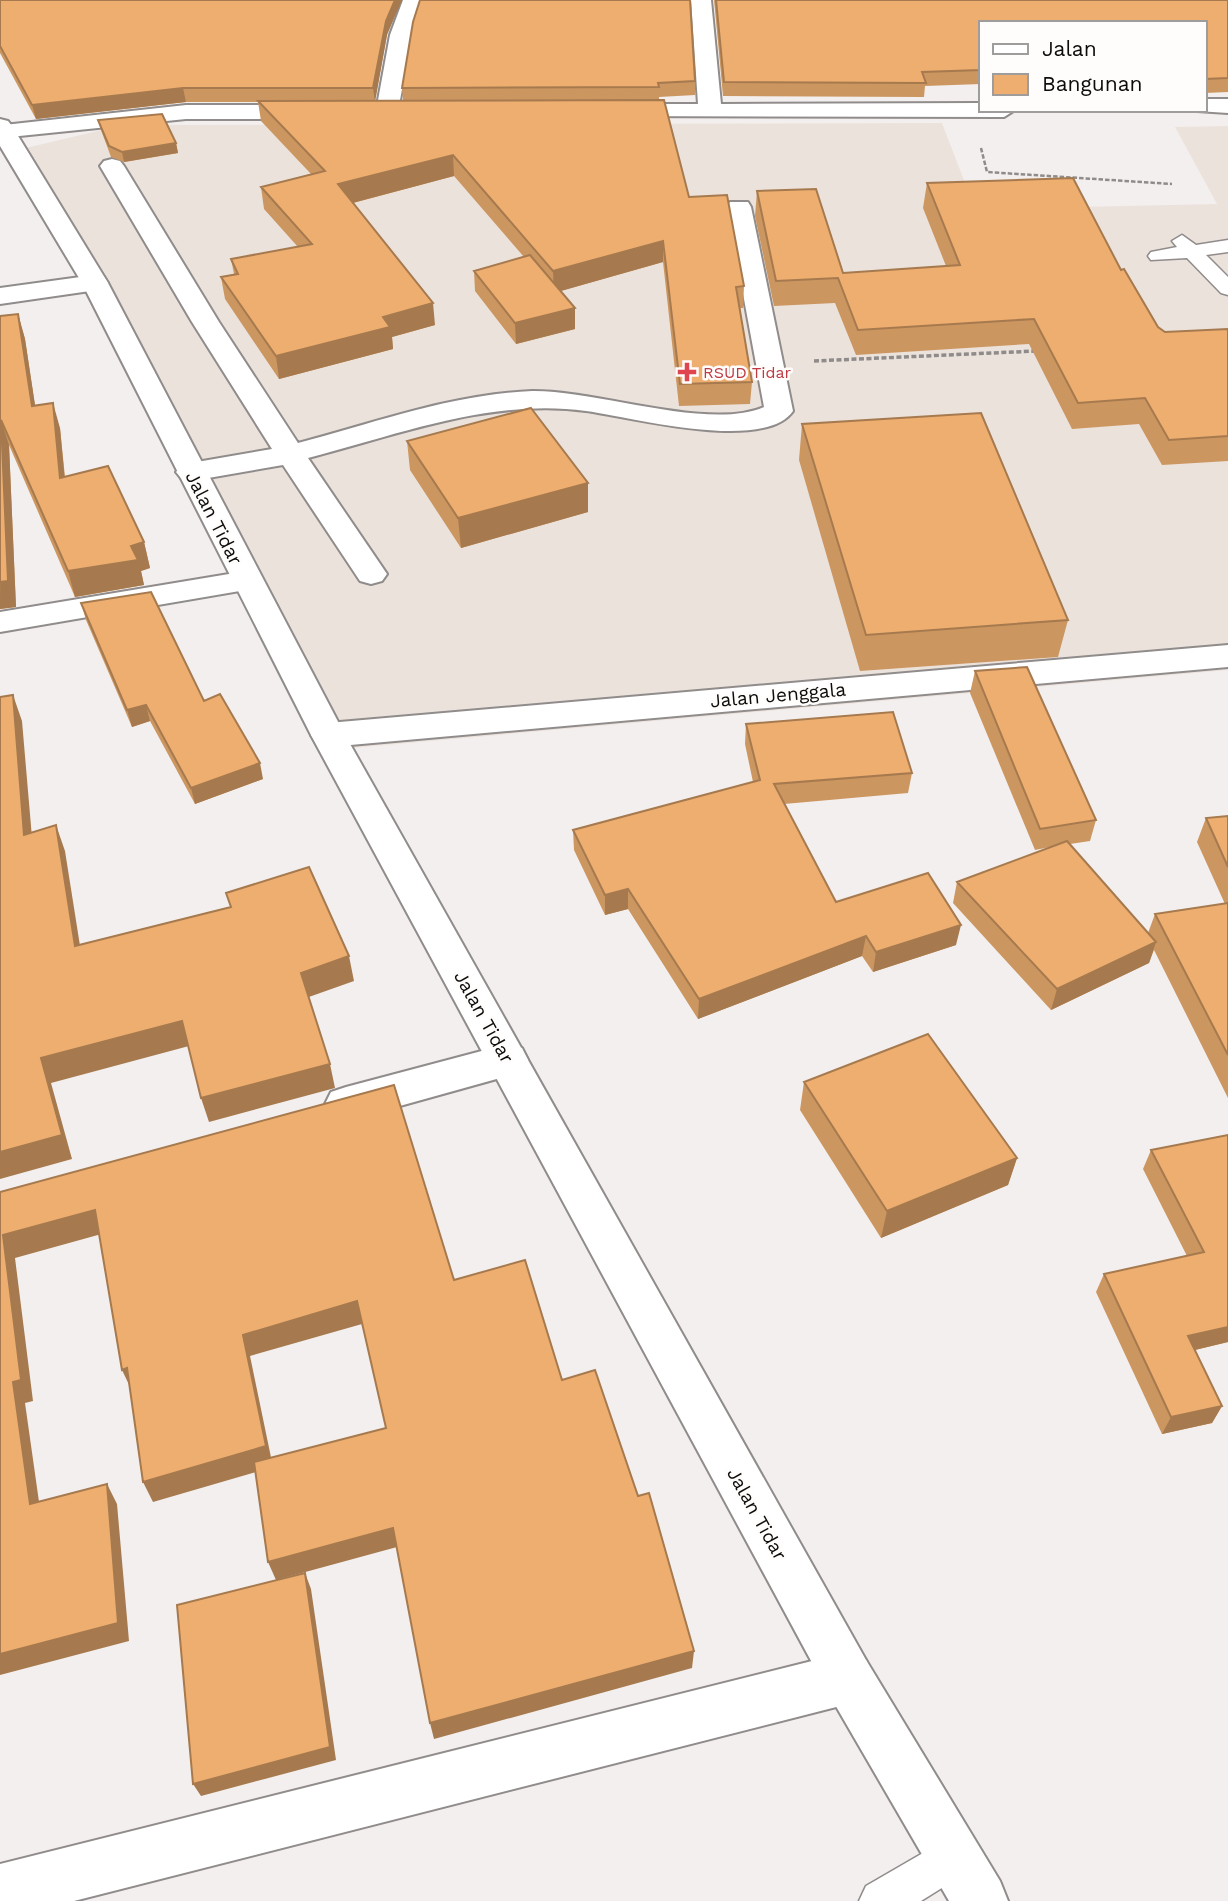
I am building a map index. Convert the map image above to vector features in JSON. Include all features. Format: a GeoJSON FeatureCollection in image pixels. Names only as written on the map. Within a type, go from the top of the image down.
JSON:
{"type":"FeatureCollection","features":[{"type":"Feature","properties":{"kind":"street"},"geometry":{"type":"LineString","coordinates":[[360,112],[397,111],[401,36],[413,0]]}},
{"type":"Feature","properties":{"kind":"street"},"geometry":{"type":"LineString","coordinates":[[701,0],[710,110]]}},
{"type":"Feature","properties":{"kind":"street"},"geometry":{"type":"LineString","coordinates":[[1207,106],[1228,106]]}},
{"type":"Feature","properties":{"kind":"street"},"geometry":{"type":"LineString","coordinates":[[585,111],[979,111]]}},
{"type":"Feature","properties":{"kind":"street"},"geometry":{"type":"LineString","coordinates":[[2,129],[186,112],[333,112]]}},
{"type":"Feature","properties":{"kind":"street","name":"Jalan Tidar"},"geometry":{"type":"LineString","coordinates":[[2,129],[95,284],[328,735],[848,1678],[980,1901]]}},
{"type":"Feature","properties":{"kind":"street"},"geometry":{"type":"LineString","coordinates":[[112,166],[154,240],[289,454],[371,574]]}},
{"type":"Feature","properties":{"kind":"street"},"geometry":{"type":"LineString","coordinates":[[191,472],[289,454],[469,407],[529,400],[590,402],[688,421],[760,420],[779,411],[779,400],[769,363],[739,207]]}},
{"type":"Feature","properties":{"kind":"street"},"geometry":{"type":"LineString","coordinates":[[0,296],[95,284]]}},
{"type":"Feature","properties":{"kind":"street"},"geometry":{"type":"LineString","coordinates":[[0,622],[247,581]]}},
{"type":"Feature","properties":{"kind":"street","name":"Jalan Jenggala"},"geometry":{"type":"LineString","coordinates":[[328,735],[1226,660]]}},
{"type":"Feature","properties":{"kind":"street"},"geometry":{"type":"LineString","coordinates":[[307,1115],[508,1060]]}},
{"type":"Feature","properties":{"kind":"street"},"geometry":{"type":"LineString","coordinates":[[0,1892],[848,1678]]}},
{"type":"Feature","properties":{"kind":"lane"},"geometry":{"type":"LineString","coordinates":[[1158,256],[1185,244],[1228,246]]}},
{"type":"Feature","properties":{"kind":"lane"},"geometry":{"type":"LineString","coordinates":[[1185,244],[1228,289]]}},
{"type":"Feature","properties":{"kind":"lane"},"geometry":{"type":"LineString","coordinates":[[881,1901],[954,1856]]}},
{"type":"Feature","properties":{"kind":"path"},"geometry":{"type":"LineString","coordinates":[[970,111],[987,172],[1172,184]]}},
{"type":"Feature","properties":{"kind":"path"},"geometry":{"type":"LineString","coordinates":[[769,363],[1039,351]]}},
{"type":"Feature","properties":{"kind":"shaded area","name":"RSUD Tidar"},"geometry":{"type":"Polygon","coordinates":[[[942,123],[975,209],[1217,204],[1175,127],[1228,126],[1228,670],[340,749],[17,150],[106,129],[165,125],[942,123]]]}},
{"type":"Feature","properties":{"kind":"building"},"geometry":{"type":"Polygon","coordinates":[[[0,0],[395,0],[386,21],[373,88],[183,88],[32,105],[0,46],[0,0]]]}},
{"type":"Feature","properties":{"kind":"building"},"geometry":{"type":"Polygon","coordinates":[[[420,0],[690,0],[695,81],[658,83],[659,87],[402,88],[413,22],[420,0]]]}},
{"type":"Feature","properties":{"kind":"building"},"geometry":{"type":"Polygon","coordinates":[[[716,0],[1228,0],[1228,78],[1207,79],[1207,21],[979,21],[979,70],[922,72],[926,83],[724,82],[716,0]]]}},
{"type":"Feature","properties":{"kind":"building"},"geometry":{"type":"Polygon","coordinates":[[[664,100],[689,197],[727,195],[744,286],[736,287],[752,382],[680,384],[663,241],[553,271],[453,155],[338,184],[433,303],[383,317],[390,327],[276,356],[221,277],[238,274],[231,259],[312,244],[261,187],[325,171],[258,101],[664,100]]]}},
{"type":"Feature","properties":{"kind":"building"},"geometry":{"type":"Polygon","coordinates":[[[162,114],[176,143],[122,152],[109,146],[98,120],[162,114]]]}},
{"type":"Feature","properties":{"kind":"building"},"geometry":{"type":"Polygon","coordinates":[[[1073,178],[1121,270],[1124,269],[1158,327],[1165,332],[1228,329],[1228,436],[1169,440],[1145,398],[1078,403],[1034,319],[858,330],[838,278],[776,281],[757,191],[816,189],[843,273],[960,265],[927,183],[1073,178]]]}},
{"type":"Feature","properties":{"kind":"building"},"geometry":{"type":"Polygon","coordinates":[[[530,255],[575,308],[515,323],[474,271],[530,255]]]}},
{"type":"Feature","properties":{"kind":"building"},"geometry":{"type":"Polygon","coordinates":[[[18,314],[32,406],[53,403],[60,478],[108,466],[144,542],[131,546],[138,560],[68,571],[1,420],[8,581],[0,582],[0,316],[18,314]]]}},
{"type":"Feature","properties":{"kind":"building"},"geometry":{"type":"Polygon","coordinates":[[[531,408],[588,483],[458,518],[407,441],[531,408]]]}},
{"type":"Feature","properties":{"kind":"building"},"geometry":{"type":"Polygon","coordinates":[[[981,413],[1068,620],[866,635],[802,424],[981,413]]]}},
{"type":"Feature","properties":{"kind":"building"},"geometry":{"type":"Polygon","coordinates":[[[151,592],[204,701],[220,694],[260,763],[191,788],[146,705],[127,710],[81,603],[151,592]]]}},
{"type":"Feature","properties":{"kind":"building"},"geometry":{"type":"Polygon","coordinates":[[[1027,667],[1096,820],[1040,829],[975,671],[1027,667]]]}},
{"type":"Feature","properties":{"kind":"building"},"geometry":{"type":"Polygon","coordinates":[[[13,695],[24,835],[56,825],[75,946],[231,907],[226,893],[309,867],[349,956],[301,973],[330,1064],[201,1098],[182,1021],[41,1058],[62,1135],[0,1152],[0,697],[13,695]]]}},
{"type":"Feature","properties":{"kind":"building"},"geometry":{"type":"Polygon","coordinates":[[[893,712],[912,773],[774,784],[836,902],[928,873],[961,925],[876,952],[866,936],[699,999],[628,889],[605,895],[573,830],[760,780],[746,724],[893,712]]]}},
{"type":"Feature","properties":{"kind":"building"},"geometry":{"type":"Polygon","coordinates":[[[1228,816],[1228,867],[1206,818],[1228,816]]]}},
{"type":"Feature","properties":{"kind":"building"},"geometry":{"type":"Polygon","coordinates":[[[1067,841],[1156,942],[1057,989],[957,882],[1067,841]]]}},
{"type":"Feature","properties":{"kind":"building"},"geometry":{"type":"Polygon","coordinates":[[[1228,903],[1228,1055],[1155,914],[1228,903]]]}},
{"type":"Feature","properties":{"kind":"building"},"geometry":{"type":"Polygon","coordinates":[[[928,1034],[1017,1158],[887,1211],[804,1082],[928,1034]]]}},
{"type":"Feature","properties":{"kind":"building"},"geometry":{"type":"Polygon","coordinates":[[[394,1085],[454,1280],[525,1260],[562,1380],[595,1370],[638,1496],[649,1493],[694,1651],[430,1723],[393,1528],[268,1562],[254,1462],[386,1428],[357,1301],[243,1335],[266,1446],[143,1482],[127,1368],[122,1370],[95,1210],[3,1235],[21,1380],[13,1382],[30,1504],[107,1484],[118,1623],[0,1654],[0,1192],[394,1085]]]}},
{"type":"Feature","properties":{"kind":"building"},"geometry":{"type":"Polygon","coordinates":[[[1228,1135],[1228,1327],[1188,1336],[1222,1406],[1171,1417],[1104,1274],[1204,1252],[1151,1150],[1228,1135]]]}},
{"type":"Feature","properties":{"kind":"building"},"geometry":{"type":"Polygon","coordinates":[[[305,1573],[330,1747],[193,1784],[177,1605],[305,1573]]]}},
{"type":"Feature","properties":{"kind":"place","name":"RSUD Tidar"},"geometry":{"type":"Point","coordinates":[687,372]}}]}
